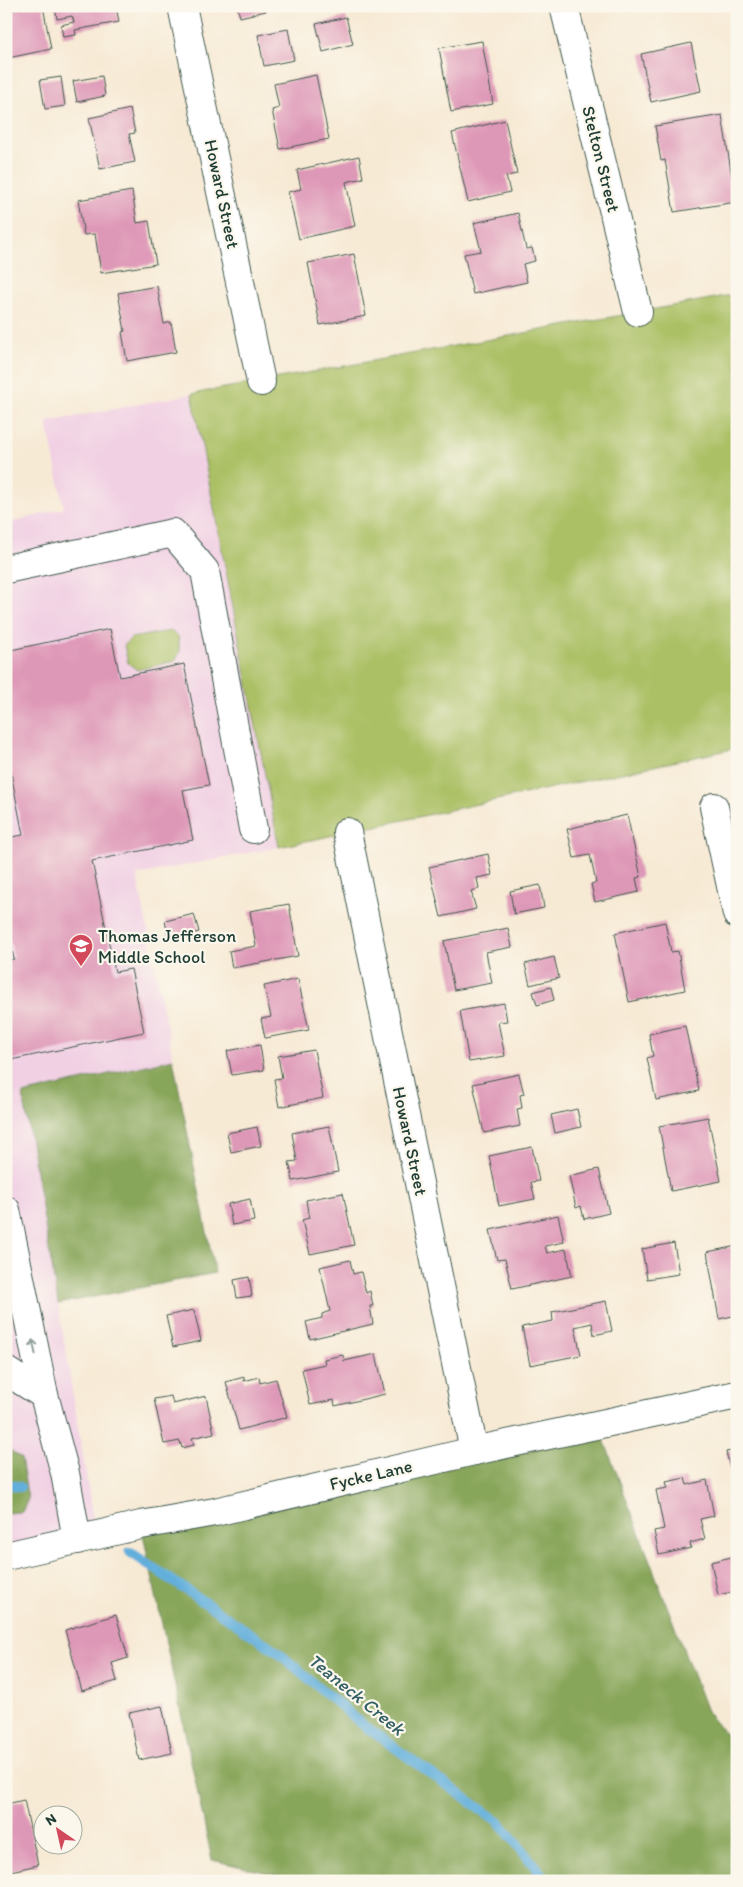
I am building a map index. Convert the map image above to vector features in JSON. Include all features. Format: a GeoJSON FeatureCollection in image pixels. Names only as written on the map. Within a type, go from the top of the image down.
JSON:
{"type":"FeatureCollection","features":[{"type":"Feature","properties":{"kind":"street","name":"Howard Street"},"geometry":{"type":"LineString","coordinates":[[182,6],[261,382]]}},
{"type":"Feature","properties":{"kind":"street","name":"Stelton Street"},"geometry":{"type":"LineString","coordinates":[[564,6],[638,312]]}},
{"type":"Feature","properties":{"kind":"street"},"geometry":{"type":"LineString","coordinates":[[6,569],[173,532],[205,572],[253,829]]}},
{"type":"Feature","properties":{"kind":"street"},"geometry":{"type":"LineString","coordinates":[[714,808],[737,914]]}},
{"type":"Feature","properties":{"kind":"street","name":"Howard Street"},"geometry":{"type":"LineString","coordinates":[[347,832],[474,1451]]}},
{"type":"Feature","properties":{"kind":"street"},"geometry":{"type":"LineString","coordinates":[[6,1210],[44,1395],[64,1473],[77,1540]]}},
{"type":"Feature","properties":{"kind":"street"},"geometry":{"type":"LineString","coordinates":[[6,1371],[44,1395]]}},
{"type":"Feature","properties":{"kind":"street","name":"Fycke Lane"},"geometry":{"type":"LineString","coordinates":[[6,1556],[141,1526],[215,1512],[474,1451],[737,1395]]}},
{"type":"Feature","properties":{"kind":"shaded area","name":"Thomas Jefferson Middle School"},"geometry":{"type":"Polygon","coordinates":[[[192,394],[279,847],[137,875],[215,1273],[58,1304],[96,1536],[6,1556],[6,524],[64,508],[47,422],[192,394]]]}},
{"type":"Feature","properties":{"kind":"green space"},"geometry":{"type":"Polygon","coordinates":[[[737,294],[737,748],[279,847],[192,394],[737,294]]]}},
{"type":"Feature","properties":{"kind":"green space"},"geometry":{"type":"Polygon","coordinates":[[[171,631],[178,636],[180,652],[175,661],[137,670],[128,663],[124,645],[131,638],[171,631]]]}},
{"type":"Feature","properties":{"kind":"green space"},"geometry":{"type":"Polygon","coordinates":[[[173,1059],[215,1273],[58,1304],[23,1094],[173,1059]]]}},
{"type":"Feature","properties":{"kind":"green space"},"geometry":{"type":"Polygon","coordinates":[[[598,1424],[708,1714],[737,1747],[737,1881],[302,1881],[212,1860],[141,1525],[598,1424]]]}},
{"type":"Feature","properties":{"kind":"green space"},"geometry":{"type":"Polygon","coordinates":[[[6,1447],[21,1458],[28,1499],[22,1512],[6,1513],[6,1447]]]}},
{"type":"Feature","properties":{"kind":"building"},"geometry":{"type":"Polygon","coordinates":[[[6,6],[10,6],[10,10],[30,6],[43,6],[51,49],[8,58],[6,6]]]}},
{"type":"Feature","properties":{"kind":"building"},"geometry":{"type":"Polygon","coordinates":[[[55,6],[116,6],[119,22],[75,30],[76,35],[63,37],[61,25],[74,22],[72,16],[57,19],[55,6]]]}},
{"type":"Feature","properties":{"kind":"building"},"geometry":{"type":"Polygon","coordinates":[[[237,6],[265,6],[266,11],[240,17],[237,6]]]}},
{"type":"Feature","properties":{"kind":"building"},"geometry":{"type":"Polygon","coordinates":[[[346,17],[353,44],[323,52],[316,24],[346,17]]]}},
{"type":"Feature","properties":{"kind":"building"},"geometry":{"type":"Polygon","coordinates":[[[288,29],[294,60],[264,66],[258,35],[288,29]]]}},
{"type":"Feature","properties":{"kind":"building"},"geometry":{"type":"Polygon","coordinates":[[[482,41],[493,104],[451,112],[439,48],[482,41]]]}},
{"type":"Feature","properties":{"kind":"building"},"geometry":{"type":"Polygon","coordinates":[[[691,43],[701,91],[651,102],[641,54],[691,43]]]}},
{"type":"Feature","properties":{"kind":"building"},"geometry":{"type":"Polygon","coordinates":[[[316,75],[329,139],[280,149],[272,110],[279,108],[274,84],[316,75]]]}},
{"type":"Feature","properties":{"kind":"building"},"geometry":{"type":"Polygon","coordinates":[[[102,76],[105,96],[77,102],[73,81],[102,76]]]}},
{"type":"Feature","properties":{"kind":"building"},"geometry":{"type":"Polygon","coordinates":[[[61,77],[65,106],[45,109],[40,80],[61,77]]]}},
{"type":"Feature","properties":{"kind":"building"},"geometry":{"type":"Polygon","coordinates":[[[130,109],[135,133],[129,134],[135,162],[100,169],[89,118],[130,109]]]}},
{"type":"Feature","properties":{"kind":"building"},"geometry":{"type":"Polygon","coordinates":[[[722,115],[736,202],[674,212],[665,160],[661,161],[655,126],[722,115]]]}},
{"type":"Feature","properties":{"kind":"building"},"geometry":{"type":"Polygon","coordinates":[[[505,120],[517,174],[506,176],[510,192],[468,202],[452,133],[505,120]]]}},
{"type":"Feature","properties":{"kind":"building"},"geometry":{"type":"Polygon","coordinates":[[[359,156],[363,178],[346,182],[355,226],[299,239],[288,192],[301,189],[297,170],[359,156]]]}},
{"type":"Feature","properties":{"kind":"building"},"geometry":{"type":"Polygon","coordinates":[[[132,191],[137,223],[149,221],[156,264],[101,273],[95,234],[84,235],[78,200],[132,191]]]}},
{"type":"Feature","properties":{"kind":"building"},"geometry":{"type":"Polygon","coordinates":[[[518,213],[526,249],[532,248],[535,261],[523,264],[527,282],[473,294],[464,254],[481,251],[474,223],[518,213]]]}},
{"type":"Feature","properties":{"kind":"building"},"geometry":{"type":"Polygon","coordinates":[[[354,254],[366,316],[320,325],[308,263],[354,254]]]}},
{"type":"Feature","properties":{"kind":"building"},"geometry":{"type":"Polygon","coordinates":[[[157,286],[164,324],[171,322],[176,352],[127,361],[122,332],[125,331],[118,293],[157,286]]]}},
{"type":"Feature","properties":{"kind":"building"},"geometry":{"type":"Polygon","coordinates":[[[110,629],[120,677],[184,664],[209,785],[183,790],[193,840],[92,861],[115,972],[131,969],[144,1032],[6,1061],[6,961],[14,959],[10,940],[6,941],[6,838],[23,835],[9,763],[6,763],[6,651],[110,629]]]}},
{"type":"Feature","properties":{"kind":"building"},"geometry":{"type":"Polygon","coordinates":[[[627,815],[641,877],[636,878],[639,892],[595,902],[591,884],[596,883],[590,855],[574,858],[567,829],[627,815]]]}},
{"type":"Feature","properties":{"kind":"building"},"geometry":{"type":"Polygon","coordinates":[[[488,854],[492,875],[477,878],[479,889],[471,891],[476,909],[441,917],[429,867],[488,854]]]}},
{"type":"Feature","properties":{"kind":"building"},"geometry":{"type":"Polygon","coordinates":[[[540,885],[544,908],[514,914],[510,891],[540,885]]]}},
{"type":"Feature","properties":{"kind":"building"},"geometry":{"type":"Polygon","coordinates":[[[289,904],[298,956],[232,968],[229,951],[256,946],[250,911],[289,904]]]}},
{"type":"Feature","properties":{"kind":"building"},"geometry":{"type":"Polygon","coordinates":[[[194,914],[199,932],[169,939],[165,921],[194,914]]]}},
{"type":"Feature","properties":{"kind":"building"},"geometry":{"type":"Polygon","coordinates":[[[665,922],[671,952],[678,951],[685,990],[629,1002],[615,933],[665,922]]]}},
{"type":"Feature","properties":{"kind":"building"},"geometry":{"type":"Polygon","coordinates":[[[508,928],[512,947],[486,952],[492,983],[454,990],[444,941],[508,928]]]}},
{"type":"Feature","properties":{"kind":"building"},"geometry":{"type":"Polygon","coordinates":[[[554,957],[559,978],[530,985],[525,964],[554,957]]]}},
{"type":"Feature","properties":{"kind":"building"},"geometry":{"type":"Polygon","coordinates":[[[298,979],[309,1030],[265,1038],[261,1019],[271,1017],[264,986],[298,979]]]}},
{"type":"Feature","properties":{"kind":"building"},"geometry":{"type":"Polygon","coordinates":[[[551,987],[554,1000],[537,1005],[533,992],[551,987]]]}},
{"type":"Feature","properties":{"kind":"building"},"geometry":{"type":"Polygon","coordinates":[[[504,1003],[507,1021],[498,1022],[505,1056],[469,1062],[460,1011],[504,1003]]]}},
{"type":"Feature","properties":{"kind":"building"},"geometry":{"type":"Polygon","coordinates":[[[685,1026],[699,1091],[656,1100],[647,1058],[653,1056],[649,1034],[685,1026]]]}},
{"type":"Feature","properties":{"kind":"building"},"geometry":{"type":"Polygon","coordinates":[[[260,1045],[264,1070],[232,1075],[227,1051],[260,1045]]]}},
{"type":"Feature","properties":{"kind":"building"},"geometry":{"type":"Polygon","coordinates":[[[314,1050],[323,1098],[279,1107],[274,1079],[282,1078],[278,1056],[314,1050]]]}},
{"type":"Feature","properties":{"kind":"building"},"geometry":{"type":"Polygon","coordinates":[[[519,1074],[524,1094],[520,1095],[522,1108],[517,1109],[520,1126],[484,1133],[473,1084],[519,1074]]]}},
{"type":"Feature","properties":{"kind":"building"},"geometry":{"type":"Polygon","coordinates":[[[577,1109],[581,1127],[555,1133],[551,1115],[577,1109]]]}},
{"type":"Feature","properties":{"kind":"building"},"geometry":{"type":"Polygon","coordinates":[[[708,1117],[721,1181],[671,1191],[659,1126],[708,1117]]]}},
{"type":"Feature","properties":{"kind":"building"},"geometry":{"type":"Polygon","coordinates":[[[329,1126],[338,1172],[293,1181],[289,1162],[297,1161],[292,1133],[329,1126]]]}},
{"type":"Feature","properties":{"kind":"building"},"geometry":{"type":"Polygon","coordinates":[[[257,1127],[261,1146],[231,1152],[227,1133],[257,1127]]]}},
{"type":"Feature","properties":{"kind":"building"},"geometry":{"type":"Polygon","coordinates":[[[532,1147],[539,1181],[531,1182],[535,1199],[499,1206],[489,1156],[532,1147]]]}},
{"type":"Feature","properties":{"kind":"building"},"geometry":{"type":"Polygon","coordinates":[[[599,1169],[609,1213],[584,1219],[581,1206],[576,1208],[569,1176],[599,1169]]]}},
{"type":"Feature","properties":{"kind":"building"},"geometry":{"type":"Polygon","coordinates":[[[343,1193],[354,1245],[310,1254],[302,1220],[309,1218],[306,1200],[343,1193]]]}},
{"type":"Feature","properties":{"kind":"building"},"geometry":{"type":"Polygon","coordinates":[[[250,1199],[254,1221],[232,1225],[228,1204],[250,1199]]]}},
{"type":"Feature","properties":{"kind":"building"},"geometry":{"type":"Polygon","coordinates":[[[558,1215],[564,1242],[545,1246],[547,1253],[566,1249],[572,1276],[512,1289],[505,1259],[497,1260],[490,1230],[558,1215]]]}},
{"type":"Feature","properties":{"kind":"building"},"geometry":{"type":"Polygon","coordinates":[[[674,1243],[679,1274],[647,1279],[642,1249],[674,1243]]]}},
{"type":"Feature","properties":{"kind":"building"},"geometry":{"type":"Polygon","coordinates":[[[737,1246],[737,1315],[719,1319],[707,1252],[737,1246]]]}},
{"type":"Feature","properties":{"kind":"building"},"geometry":{"type":"Polygon","coordinates":[[[350,1260],[353,1274],[361,1272],[366,1293],[370,1291],[373,1306],[370,1306],[373,1324],[310,1339],[306,1322],[322,1318],[322,1314],[330,1311],[320,1267],[350,1260]]]}},
{"type":"Feature","properties":{"kind":"building"},"geometry":{"type":"Polygon","coordinates":[[[249,1277],[252,1296],[237,1298],[234,1280],[249,1277]]]}},
{"type":"Feature","properties":{"kind":"building"},"geometry":{"type":"Polygon","coordinates":[[[606,1301],[612,1331],[594,1335],[592,1323],[575,1327],[581,1355],[530,1365],[522,1327],[553,1321],[552,1312],[606,1301]]]}},
{"type":"Feature","properties":{"kind":"building"},"geometry":{"type":"Polygon","coordinates":[[[194,1310],[201,1341],[173,1347],[166,1316],[194,1310]]]}},
{"type":"Feature","properties":{"kind":"building"},"geometry":{"type":"Polygon","coordinates":[[[376,1354],[385,1394],[335,1406],[334,1400],[310,1405],[302,1369],[325,1364],[324,1359],[343,1355],[344,1361],[376,1354]]]}},
{"type":"Feature","properties":{"kind":"building"},"geometry":{"type":"Polygon","coordinates":[[[244,1377],[244,1381],[259,1377],[260,1383],[276,1379],[287,1417],[239,1430],[226,1382],[244,1377]]]}},
{"type":"Feature","properties":{"kind":"building"},"geometry":{"type":"Polygon","coordinates":[[[171,1396],[173,1404],[206,1396],[214,1433],[192,1438],[194,1445],[182,1448],[180,1441],[164,1444],[154,1399],[171,1396]]]}},
{"type":"Feature","properties":{"kind":"building"},"geometry":{"type":"Polygon","coordinates":[[[737,1450],[737,1491],[736,1491],[726,1452],[737,1450]]]}},
{"type":"Feature","properties":{"kind":"building"},"geometry":{"type":"Polygon","coordinates":[[[685,1478],[687,1485],[707,1480],[714,1516],[700,1519],[705,1539],[690,1543],[691,1548],[659,1555],[654,1531],[664,1529],[656,1490],[668,1488],[666,1482],[685,1478]]]}},
{"type":"Feature","properties":{"kind":"building"},"geometry":{"type":"Polygon","coordinates":[[[731,1557],[737,1591],[718,1595],[711,1562],[731,1557]]]}},
{"type":"Feature","properties":{"kind":"building"},"geometry":{"type":"Polygon","coordinates":[[[116,1615],[128,1658],[112,1663],[117,1681],[82,1691],[65,1630],[116,1615]]]}},
{"type":"Feature","properties":{"kind":"building"},"geometry":{"type":"Polygon","coordinates":[[[162,1706],[172,1753],[139,1760],[129,1713],[162,1706]]]}},
{"type":"Feature","properties":{"kind":"building"},"geometry":{"type":"Polygon","coordinates":[[[24,1800],[32,1837],[32,1854],[36,1854],[38,1865],[6,1872],[6,1804],[24,1800]]]}},
{"type":"Feature","properties":{"kind":"waterway","name":"Teaneck Creek"},"geometry":{"type":"LineString","coordinates":[[6,1484],[20,1487]]}},
{"type":"Feature","properties":{"kind":"waterway","name":"Teaneck Creek"},"geometry":{"type":"LineString","coordinates":[[130,1552],[275,1650],[363,1725],[499,1822],[547,1881]]}},
{"type":"Feature","properties":{"kind":"place","name":"Thomas Jefferson Middle School"},"geometry":{"type":"Point","coordinates":[81,967]}}]}
